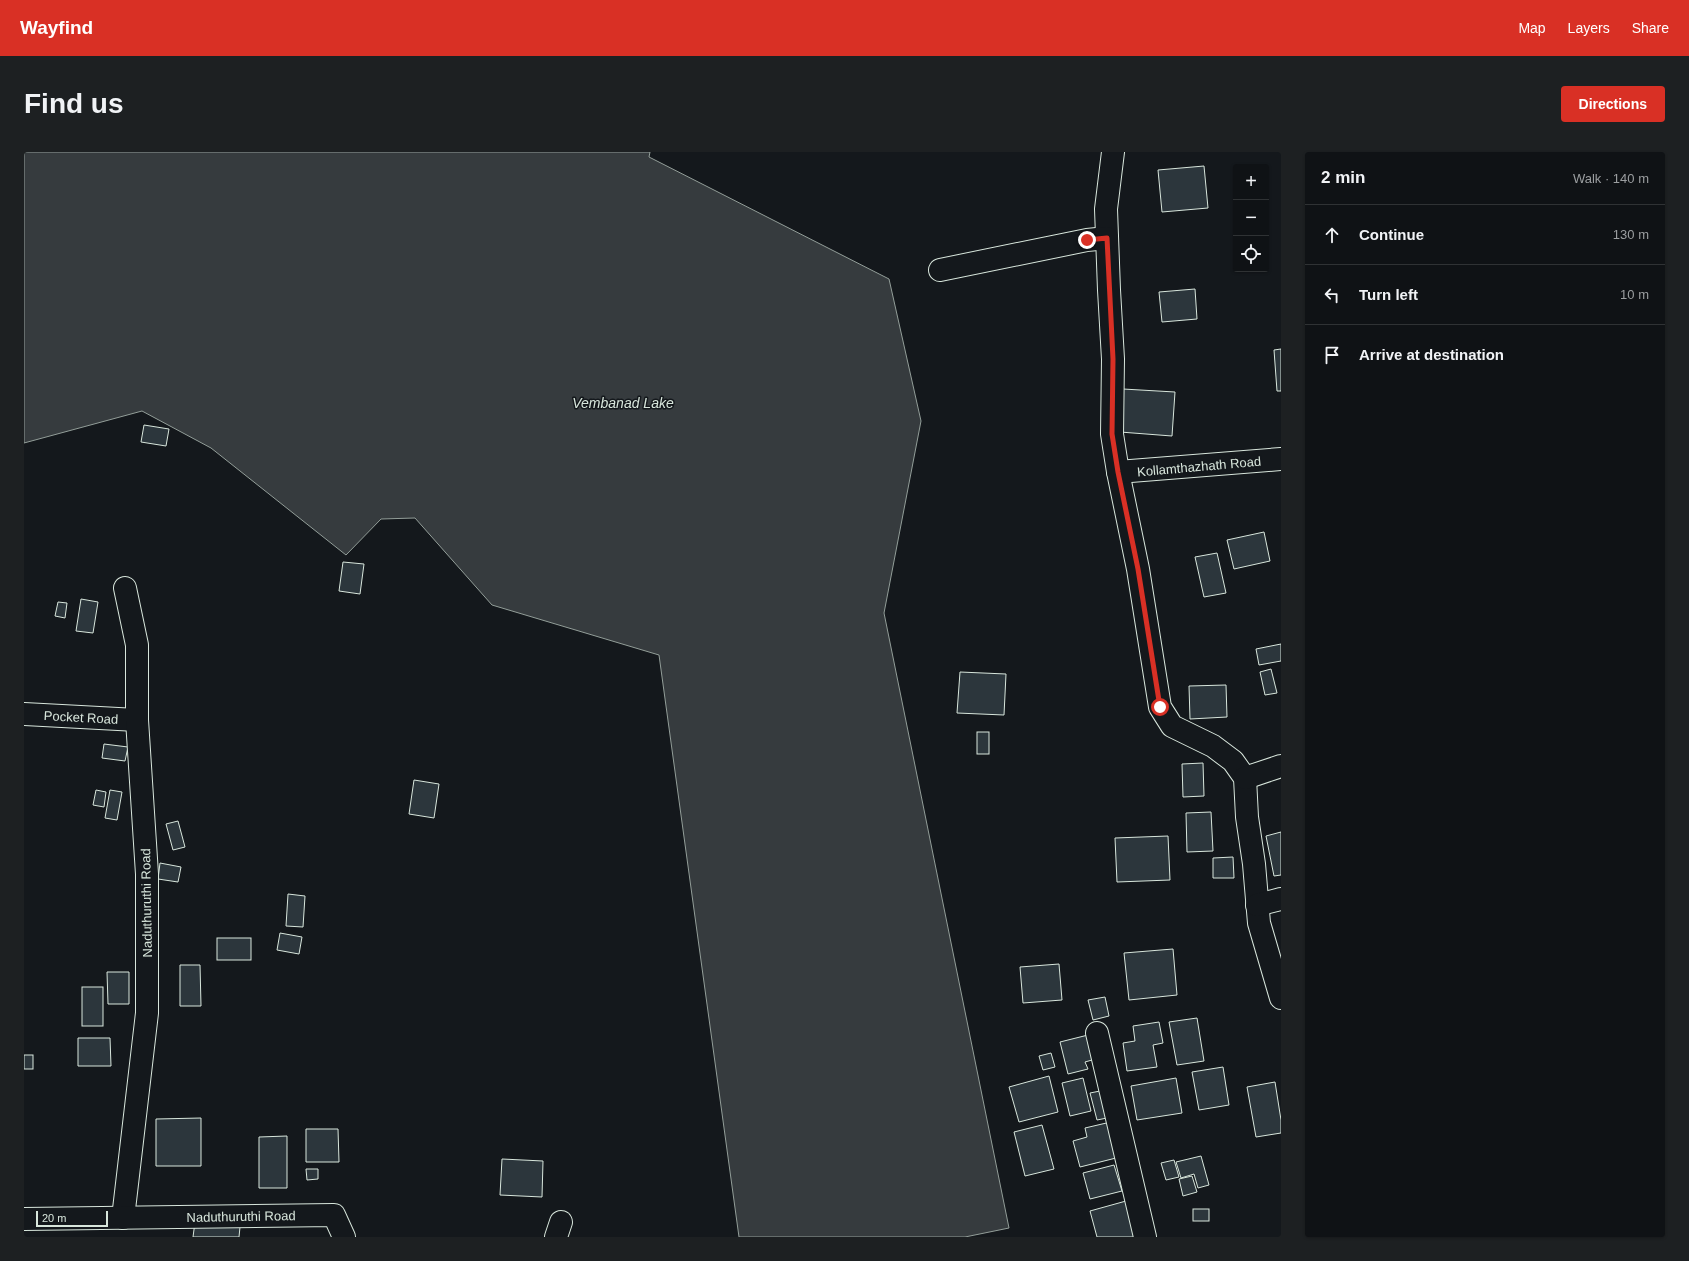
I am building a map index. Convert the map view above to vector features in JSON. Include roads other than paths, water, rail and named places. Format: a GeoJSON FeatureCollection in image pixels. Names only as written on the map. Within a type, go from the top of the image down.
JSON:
{"type":"FeatureCollection","features":[{"type":"Feature","properties":{"kind":"street"},"geometry":{"type":"LineString","coordinates":[[1113,152],[1106,209],[1113,359],[1112,434],[1118,472],[1138,569],[1160,707],[1172,726],[1213,746],[1233,761],[1245,778],[1247,817],[1259,923],[1281,998]]}},
{"type":"Feature","properties":{"kind":"street"},"geometry":{"type":"LineString","coordinates":[[940,270],[1087,240],[1107,238]]}},
{"type":"Feature","properties":{"kind":"street","name":"Kollamthazhath Road"},"geometry":{"type":"LineString","coordinates":[[1118,472],[1281,459]]}},
{"type":"Feature","properties":{"kind":"street","name":"Naduthuruthi Road"},"geometry":{"type":"LineString","coordinates":[[124,1218],[147,1013],[147,874],[137,720],[137,645],[125,588]]}},
{"type":"Feature","properties":{"kind":"street","name":"Pocket Road"},"geometry":{"type":"LineString","coordinates":[[24,714],[137,720]]}},
{"type":"Feature","properties":{"kind":"street"},"geometry":{"type":"LineString","coordinates":[[1245,778],[1281,766]]}},
{"type":"Feature","properties":{"kind":"street"},"geometry":{"type":"LineString","coordinates":[[1258,905],[1281,899]]}},
{"type":"Feature","properties":{"kind":"street"},"geometry":{"type":"LineString","coordinates":[[1097,1033],[1145,1237]]}},
{"type":"Feature","properties":{"kind":"street","name":"Naduthuruthi Road"},"geometry":{"type":"LineString","coordinates":[[24,1219],[334,1215],[344,1237]]}},
{"type":"Feature","properties":{"kind":"water","name":"Vembanad Lake"},"geometry":{"type":"Polygon","coordinates":[[[24,152],[650,152],[649,157],[889,279],[921,421],[884,613],[1009,1228],[965,1237],[739,1237],[659,655],[492,605],[415,518],[381,519],[346,555],[211,448],[142,411],[24,443],[24,152]]]}}]}
